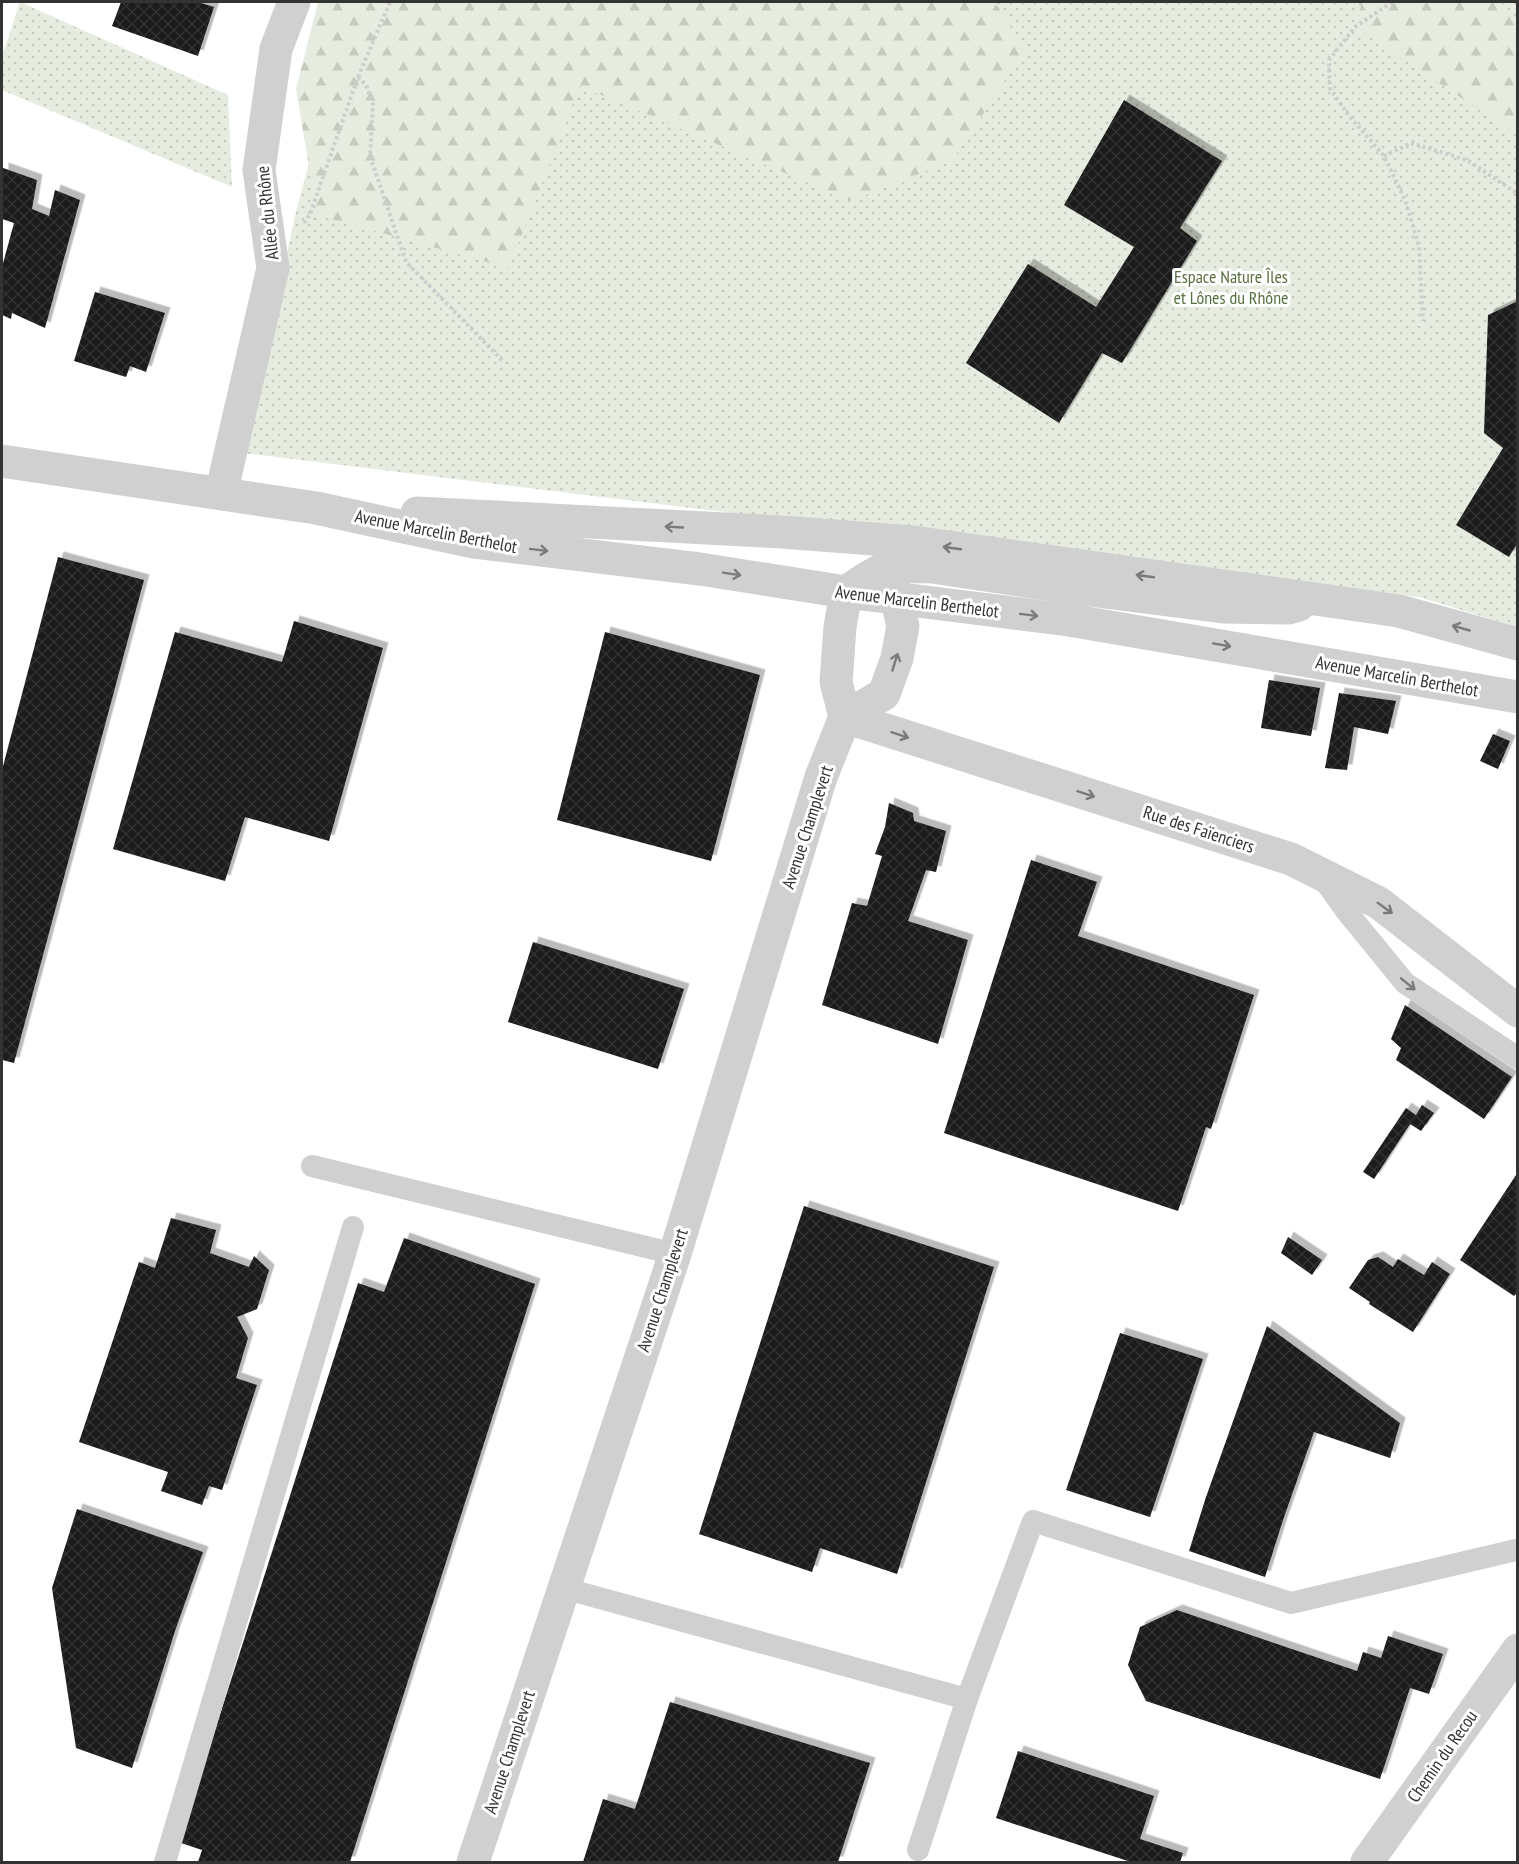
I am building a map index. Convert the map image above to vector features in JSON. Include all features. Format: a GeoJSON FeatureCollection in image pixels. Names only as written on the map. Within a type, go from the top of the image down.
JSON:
{"type":"FeatureCollection","features":[{"type":"Feature","properties":{"kind":"street","name":"Allée du Rhône"},"geometry":{"type":"LineString","coordinates":[[221,494],[273,268],[259,170],[276,48],[294,2]]}},
{"type":"Feature","properties":{"kind":"street","name":"Avenue Marcelin Berthelot"},"geometry":{"type":"LineString","coordinates":[[2,461],[316,508],[474,542],[700,569],[898,599],[1072,591],[1320,600],[1400,611],[1518,644]]}},
{"type":"Feature","properties":{"kind":"street","name":"Avenue Marcelin Berthelot"},"geometry":{"type":"LineString","coordinates":[[316,508],[913,542],[1072,591],[1518,697]]}},
{"type":"Feature","properties":{"kind":"street"},"geometry":{"type":"LineString","coordinates":[[864,538],[888,566],[903,626],[897,658],[884,694],[845,717],[836,682],[840,627],[846,592],[888,566],[933,567],[1072,591]]}},
{"type":"Feature","properties":{"kind":"street","name":"Rue des Faïenciers"},"geometry":{"type":"LineString","coordinates":[[845,717],[1291,859],[1379,903],[1518,1011]]}},
{"type":"Feature","properties":{"kind":"street","name":"Avenue Champlevert"},"geometry":{"type":"LineString","coordinates":[[474,1863],[675,1254],[818,789],[845,717]]}},
{"type":"Feature","properties":{"kind":"street","name":"Chemin du Recou"},"geometry":{"type":"LineString","coordinates":[[1370,1861],[1518,1650]]}},
{"type":"Feature","properties":{"kind":"lane"},"geometry":{"type":"LineString","coordinates":[[1320,873],[1347,912],[1405,983],[1518,1058]]}},
{"type":"Feature","properties":{"kind":"lane"},"geometry":{"type":"LineString","coordinates":[[312,1166],[675,1254]]}},
{"type":"Feature","properties":{"kind":"lane"},"geometry":{"type":"LineString","coordinates":[[165,1863],[353,1227]]}},
{"type":"Feature","properties":{"kind":"lane"},"geometry":{"type":"LineString","coordinates":[[918,1850],[967,1699],[1033,1521],[1291,1604],[1516,1550]]}},
{"type":"Feature","properties":{"kind":"lane"},"geometry":{"type":"LineString","coordinates":[[563,1588],[967,1699]]}},
{"type":"Feature","properties":{"kind":"path"},"geometry":{"type":"LineString","coordinates":[[273,268],[310,214],[358,77],[390,2]]}},
{"type":"Feature","properties":{"kind":"path"},"geometry":{"type":"LineString","coordinates":[[1392,2],[1355,27],[1329,60],[1330,88],[1349,116],[1384,156],[1405,200],[1419,246],[1423,321]]}},
{"type":"Feature","properties":{"kind":"path"},"geometry":{"type":"LineString","coordinates":[[358,77],[366,86],[373,105],[370,156],[406,262],[502,360]]}},
{"type":"Feature","properties":{"kind":"path"},"geometry":{"type":"LineString","coordinates":[[1384,156],[1411,143],[1467,159],[1518,194]]}},
{"type":"Feature","properties":{"kind":"green space"},"geometry":{"type":"Polygon","coordinates":[[[20,2],[228,95],[232,187],[2,90],[2,57],[20,2]]]}},
{"type":"Feature","properties":{"kind":"green space"},"geometry":{"type":"Polygon","coordinates":[[[318,2],[995,2],[1025,50],[952,161],[851,201],[580,86],[509,268],[317,215],[296,89],[318,2]]]}},
{"type":"Feature","properties":{"kind":"green space","name":"Espace Nature Îles et Lônes du Rhône"},"geometry":{"type":"Polygon","coordinates":[[[352,2],[1517,2],[1517,627],[1419,597],[243,453],[296,212],[352,2]]]}},
{"type":"Feature","properties":{"kind":"green space"},"geometry":{"type":"Polygon","coordinates":[[[1353,2],[1494,2],[1517,23],[1517,135],[1355,27],[1361,6],[1353,2]]]}},
{"type":"Feature","properties":{"kind":"building"},"geometry":{"type":"Polygon","coordinates":[[[121,2],[198,2],[214,7],[198,56],[112,26],[121,2]]]}},
{"type":"Feature","properties":{"kind":"building"},"geometry":{"type":"Polygon","coordinates":[[[1124,100],[1222,161],[1180,228],[1197,241],[1122,363],[1102,353],[1059,423],[966,363],[1028,264],[1096,307],[1134,247],[1064,205],[1124,100]]]}},
{"type":"Feature","properties":{"kind":"building"},"geometry":{"type":"Polygon","coordinates":[[[3,168],[37,180],[32,209],[49,216],[55,190],[80,200],[45,328],[12,313],[11,319],[2,315],[2,267],[14,223],[2,219],[3,168]]]}},
{"type":"Feature","properties":{"kind":"building"},"geometry":{"type":"Polygon","coordinates":[[[95,292],[165,313],[146,372],[130,366],[126,377],[74,361],[95,292]]]}},
{"type":"Feature","properties":{"kind":"building"},"geometry":{"type":"Polygon","coordinates":[[[1518,301],[1518,542],[1509,557],[1456,525],[1503,448],[1484,433],[1488,315],[1518,301]]]}},
{"type":"Feature","properties":{"kind":"building"},"geometry":{"type":"Polygon","coordinates":[[[58,557],[144,580],[14,1063],[2,1060],[2,770],[58,557]]]}},
{"type":"Feature","properties":{"kind":"building"},"geometry":{"type":"Polygon","coordinates":[[[294,621],[383,648],[329,841],[245,817],[225,881],[113,849],[175,632],[282,662],[294,621]]]}},
{"type":"Feature","properties":{"kind":"building"},"geometry":{"type":"Polygon","coordinates":[[[605,632],[760,675],[711,861],[557,820],[605,632]]]}},
{"type":"Feature","properties":{"kind":"building"},"geometry":{"type":"Polygon","coordinates":[[[1269,680],[1320,688],[1311,736],[1261,728],[1269,680]]]}},
{"type":"Feature","properties":{"kind":"building"},"geometry":{"type":"Polygon","coordinates":[[[1339,693],[1396,701],[1388,734],[1354,727],[1347,770],[1325,768],[1339,693]]]}},
{"type":"Feature","properties":{"kind":"building"},"geometry":{"type":"Polygon","coordinates":[[[1493,734],[1510,741],[1498,769],[1480,761],[1493,734]]]}},
{"type":"Feature","properties":{"kind":"building"},"geometry":{"type":"Polygon","coordinates":[[[889,803],[913,813],[914,821],[946,831],[936,872],[926,870],[908,921],[968,940],[938,1044],[822,1005],[852,903],[867,906],[882,856],[875,854],[885,827],[889,803]]]}},
{"type":"Feature","properties":{"kind":"building"},"geometry":{"type":"Polygon","coordinates":[[[1031,860],[1097,882],[1078,936],[1254,995],[1211,1129],[1206,1127],[1178,1211],[944,1133],[1031,860]]]}},
{"type":"Feature","properties":{"kind":"building"},"geometry":{"type":"Polygon","coordinates":[[[533,942],[684,989],[658,1069],[508,1022],[533,942]]]}},
{"type":"Feature","properties":{"kind":"building"},"geometry":{"type":"Polygon","coordinates":[[[1405,1005],[1512,1077],[1484,1119],[1396,1060],[1401,1048],[1391,1039],[1405,1005]]]}},
{"type":"Feature","properties":{"kind":"building"},"geometry":{"type":"Polygon","coordinates":[[[1422,1105],[1434,1113],[1421,1131],[1410,1124],[1374,1179],[1363,1172],[1406,1108],[1416,1115],[1422,1105]]]}},
{"type":"Feature","properties":{"kind":"building"},"geometry":{"type":"Polygon","coordinates":[[[1518,1172],[1518,1292],[1514,1296],[1460,1260],[1518,1172]]]}},
{"type":"Feature","properties":{"kind":"building"},"geometry":{"type":"Polygon","coordinates":[[[804,1206],[994,1267],[897,1574],[820,1548],[812,1572],[699,1534],[804,1206]]]}},
{"type":"Feature","properties":{"kind":"building"},"geometry":{"type":"Polygon","coordinates":[[[171,1218],[216,1230],[210,1253],[249,1267],[254,1256],[269,1270],[257,1309],[237,1317],[248,1338],[236,1378],[257,1385],[222,1490],[209,1486],[202,1505],[161,1491],[168,1472],[79,1442],[139,1262],[155,1268],[171,1218]]]}},
{"type":"Feature","properties":{"kind":"building"},"geometry":{"type":"Polygon","coordinates":[[[1288,1237],[1322,1260],[1312,1275],[1281,1253],[1288,1237]]]}},
{"type":"Feature","properties":{"kind":"building"},"geometry":{"type":"Polygon","coordinates":[[[404,1238],[535,1284],[350,1862],[198,1862],[202,1850],[181,1843],[184,1827],[358,1283],[384,1292],[404,1238]]]}},
{"type":"Feature","properties":{"kind":"building"},"geometry":{"type":"Polygon","coordinates":[[[1378,1257],[1393,1267],[1398,1259],[1424,1275],[1432,1262],[1450,1274],[1413,1332],[1369,1304],[1370,1302],[1349,1288],[1368,1260],[1378,1257]]]}},
{"type":"Feature","properties":{"kind":"building"},"geometry":{"type":"Polygon","coordinates":[[[1267,1326],[1400,1423],[1390,1458],[1314,1432],[1265,1577],[1189,1551],[1267,1326]]]}},
{"type":"Feature","properties":{"kind":"building"},"geometry":{"type":"Polygon","coordinates":[[[1120,1333],[1203,1359],[1150,1517],[1066,1490],[1120,1333]]]}},
{"type":"Feature","properties":{"kind":"building"},"geometry":{"type":"Polygon","coordinates":[[[77,1509],[203,1552],[175,1631],[132,1768],[76,1748],[52,1588],[77,1509]]]}},
{"type":"Feature","properties":{"kind":"building"},"geometry":{"type":"Polygon","coordinates":[[[1177,1610],[1357,1671],[1363,1652],[1381,1658],[1388,1636],[1443,1654],[1429,1694],[1410,1688],[1380,1779],[1146,1701],[1128,1665],[1140,1627],[1177,1610]]]}},
{"type":"Feature","properties":{"kind":"building"},"geometry":{"type":"Polygon","coordinates":[[[670,1702],[870,1763],[838,1862],[583,1862],[603,1799],[635,1809],[670,1702]]]}},
{"type":"Feature","properties":{"kind":"building"},"geometry":{"type":"Polygon","coordinates":[[[1018,1751],[1154,1796],[1140,1839],[1183,1853],[1180,1862],[1131,1862],[996,1818],[1018,1751]]]}}]}
